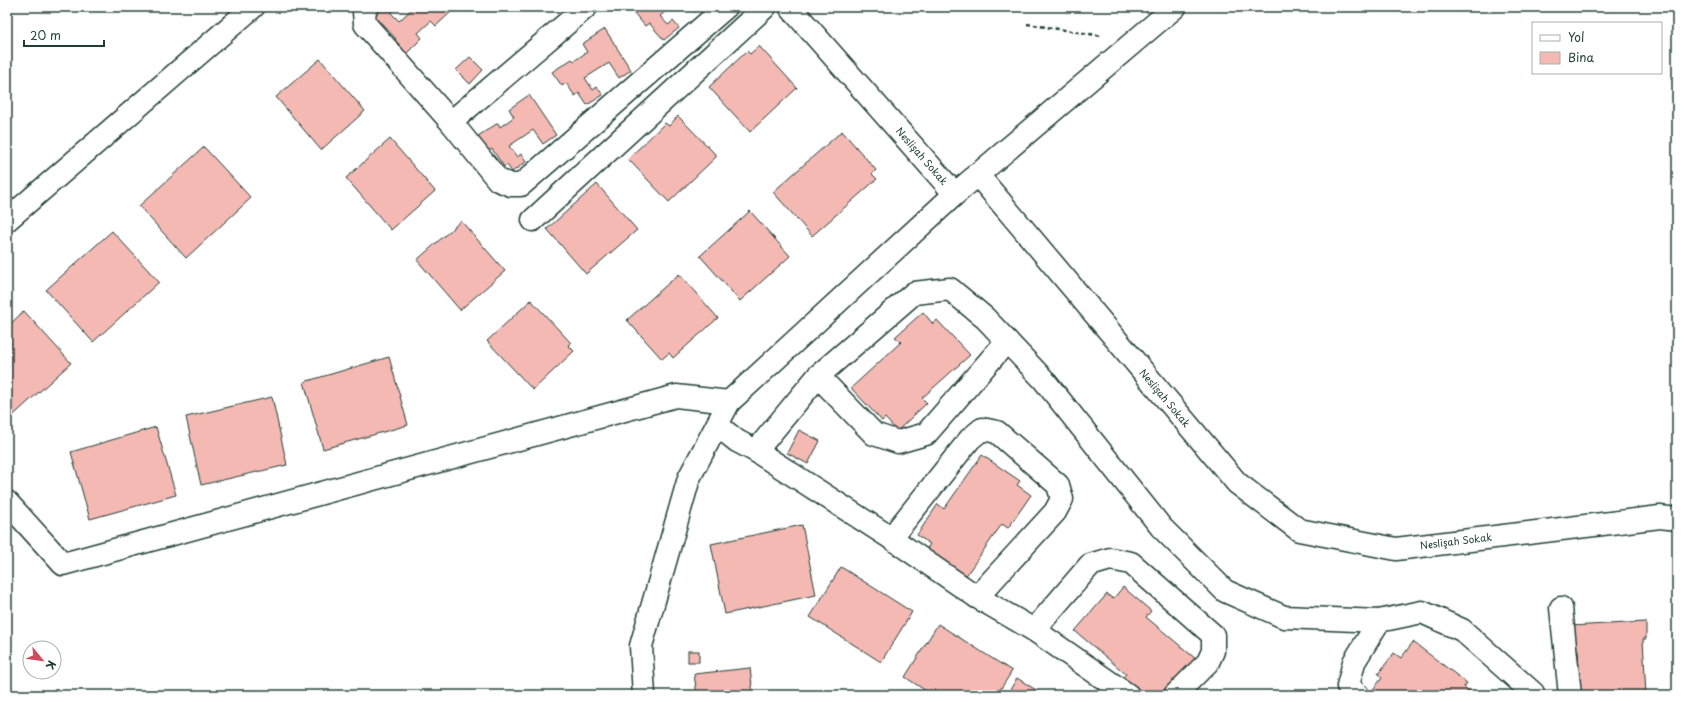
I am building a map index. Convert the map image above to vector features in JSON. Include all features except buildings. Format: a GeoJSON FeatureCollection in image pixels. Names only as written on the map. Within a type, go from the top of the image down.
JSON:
{"type":"FeatureCollection","features":[{"type":"Feature","properties":{"kind":"street"},"geometry":{"type":"LineString","coordinates":[[7,220],[253,7]]}},
{"type":"Feature","properties":{"kind":"street"},"geometry":{"type":"LineString","coordinates":[[367,7],[364,12],[365,24],[451,122],[498,180],[512,185],[520,185],[726,7]]}},
{"type":"Feature","properties":{"kind":"street"},"geometry":{"type":"LineString","coordinates":[[451,122],[586,7]]}},
{"type":"Feature","properties":{"kind":"street"},"geometry":{"type":"LineString","coordinates":[[533,220],[765,7]]}},
{"type":"Feature","properties":{"kind":"street","name":"Neslişah Sokak"},"geometry":{"type":"LineString","coordinates":[[790,7],[955,194],[977,174],[1237,483],[1299,530],[1396,549],[1660,517],[1677,519]]}},
{"type":"Feature","properties":{"kind":"street"},"geometry":{"type":"LineString","coordinates":[[977,174],[1175,7]]}},
{"type":"Feature","properties":{"kind":"street"},"geometry":{"type":"LineString","coordinates":[[644,695],[641,646],[689,478],[729,402],[955,194]]}},
{"type":"Feature","properties":{"kind":"street"},"geometry":{"type":"LineString","coordinates":[[756,451],[818,376],[914,293],[950,289],[985,318],[1043,379],[1160,527],[1225,591],[1284,617],[1379,620],[1422,612],[1462,630],[1533,693],[1531,695]]}},
{"type":"Feature","properties":{"kind":"street"},"geometry":{"type":"LineString","coordinates":[[818,376],[874,434],[898,442],[926,434],[1007,342]]}},
{"type":"Feature","properties":{"kind":"street"},"geometry":{"type":"LineString","coordinates":[[7,502],[63,564],[676,396],[729,402]]}},
{"type":"Feature","properties":{"kind":"street"},"geometry":{"type":"LineString","coordinates":[[717,425],[737,441],[756,451],[891,538],[977,597],[1034,630],[1128,695]]}},
{"type":"Feature","properties":{"kind":"street"},"geometry":{"type":"LineString","coordinates":[[891,538],[970,439],[982,429],[997,432],[1058,485],[1062,499],[1055,512],[977,597]]}},
{"type":"Feature","properties":{"kind":"street"},"geometry":{"type":"LineString","coordinates":[[1034,630],[1090,565],[1110,559],[1131,563],[1213,635],[1213,651],[1208,662],[1175,695]]}},
{"type":"Feature","properties":{"kind":"street"},"geometry":{"type":"LineString","coordinates":[[1561,608],[1570,695]]}},
{"type":"Feature","properties":{"kind":"street"},"geometry":{"type":"LineString","coordinates":[[1358,695],[1348,686],[1354,662],[1379,620]]}},
{"type":"Feature","properties":{"kind":"path"},"geometry":{"type":"LineString","coordinates":[[1027,24],[1134,42]]}}]}
